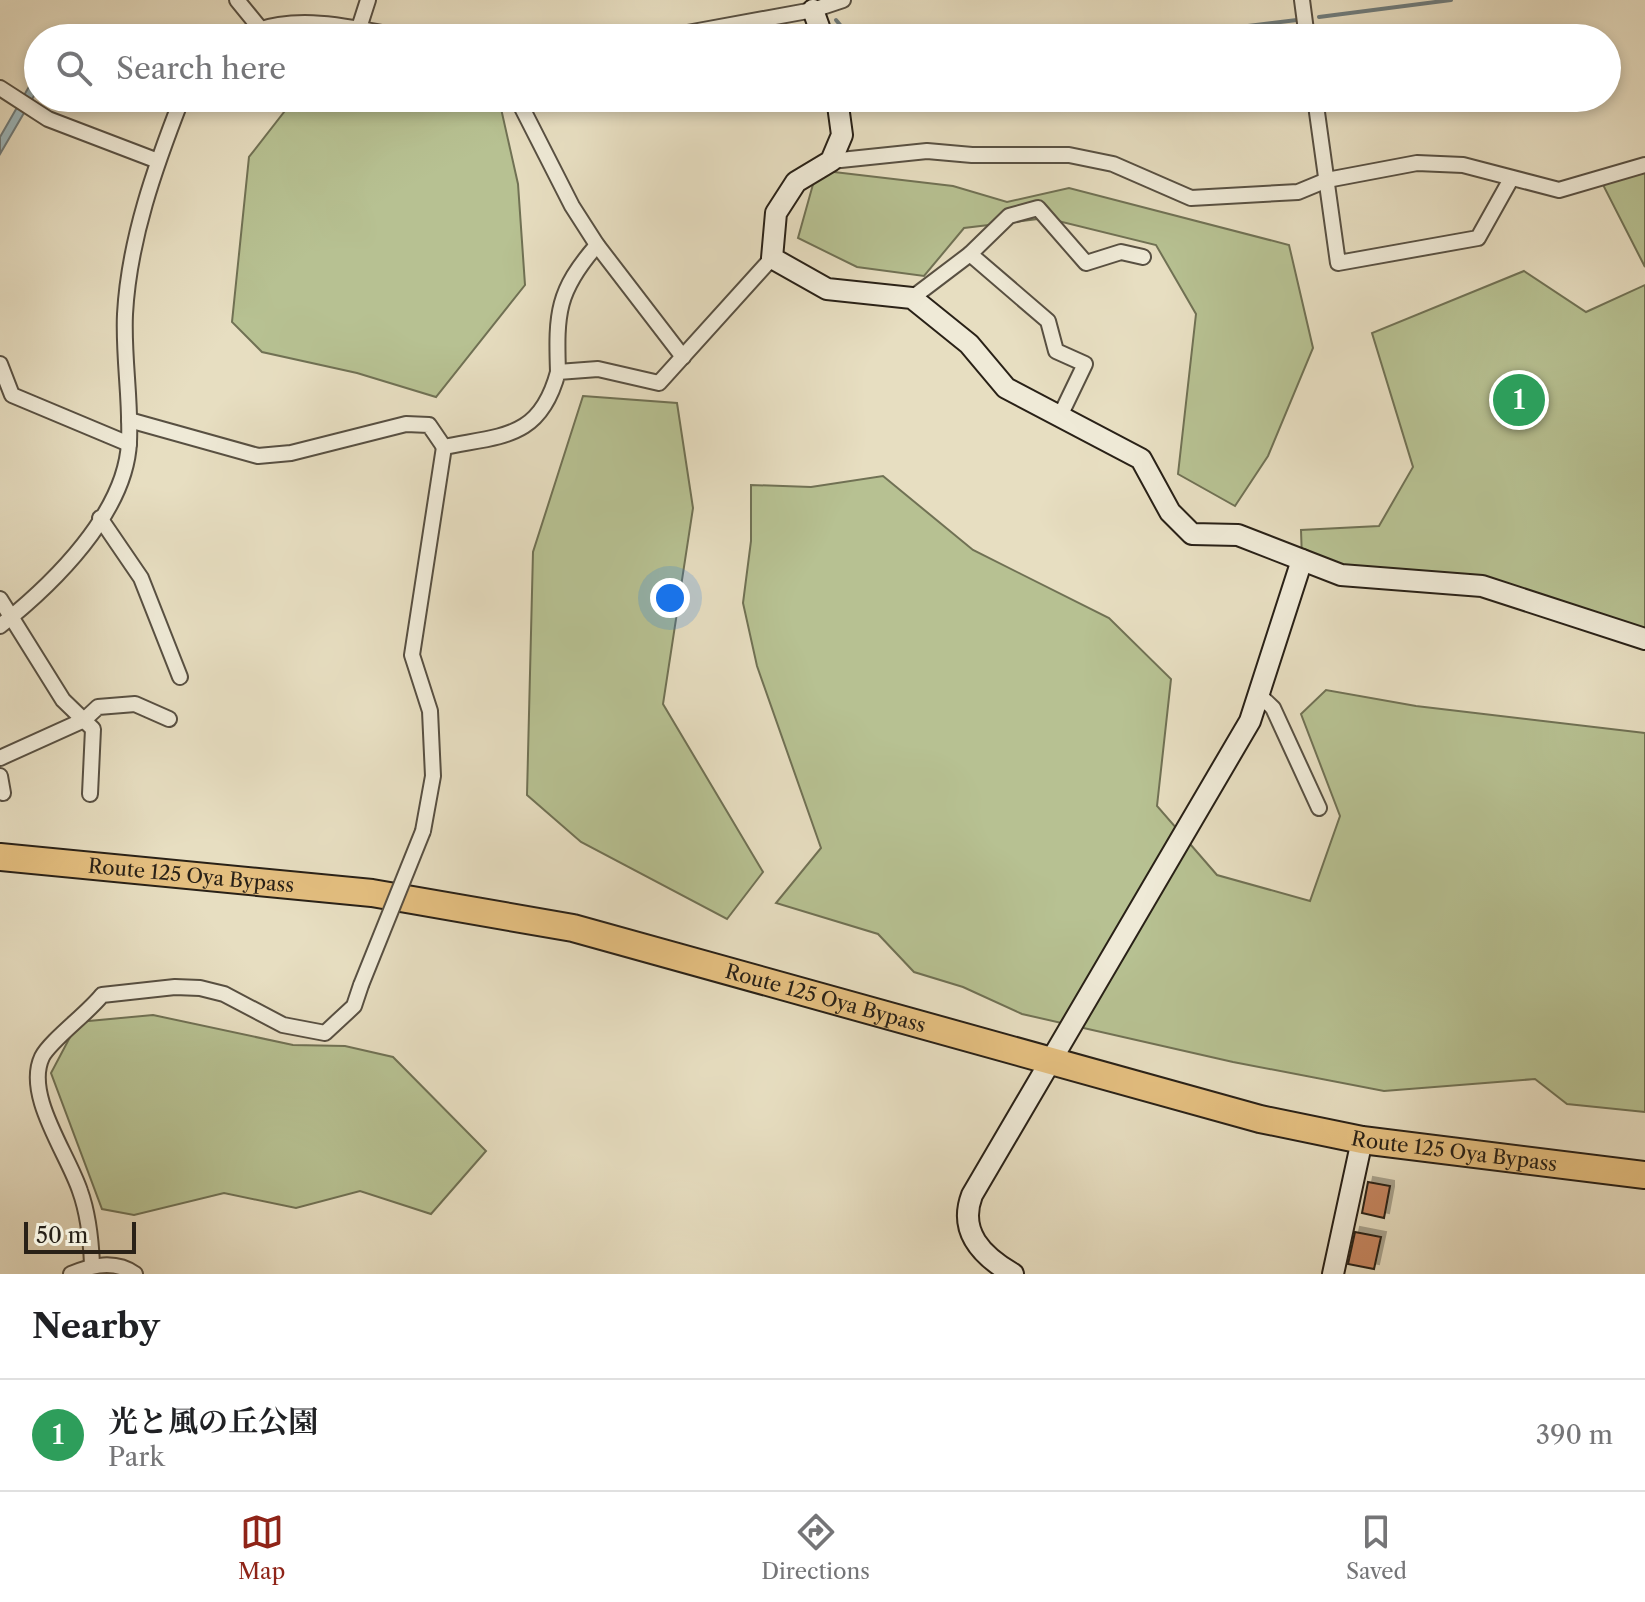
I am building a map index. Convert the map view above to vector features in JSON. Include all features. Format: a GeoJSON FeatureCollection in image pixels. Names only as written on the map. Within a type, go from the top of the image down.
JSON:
{"type":"FeatureCollection","features":[{"type":"Feature","properties":{"kind":"highway","name":"Route 125 Oya Bypass"},"geometry":{"type":"LineString","coordinates":[[0,857],[372,893],[544,922],[769,980],[1193,1102],[1362,1140],[1645,1175]]}},
{"type":"Feature","properties":{"kind":"street"},"geometry":{"type":"LineString","coordinates":[[237,0],[257,24]]}},
{"type":"Feature","properties":{"kind":"street"},"geometry":{"type":"LineString","coordinates":[[360,24],[368,0]]}},
{"type":"Feature","properties":{"kind":"street"},"geometry":{"type":"LineString","coordinates":[[736,24],[813,10],[843,0]]}},
{"type":"Feature","properties":{"kind":"street"},"geometry":{"type":"LineString","coordinates":[[1302,0],[1305,24]]}},
{"type":"Feature","properties":{"kind":"street"},"geometry":{"type":"LineString","coordinates":[[813,10],[818,24]]}},
{"type":"Feature","properties":{"kind":"street"},"geometry":{"type":"LineString","coordinates":[[294,24],[316,24]]}},
{"type":"Feature","properties":{"kind":"street"},"geometry":{"type":"LineString","coordinates":[[0,88],[24,103]]}},
{"type":"Feature","properties":{"kind":"street"},"geometry":{"type":"LineString","coordinates":[[38,112],[48,119],[158,161]]}},
{"type":"Feature","properties":{"kind":"street"},"geometry":{"type":"LineString","coordinates":[[6,621],[82,546],[122,483],[129,444],[125,317],[131,262],[158,161],[177,112]]}},
{"type":"Feature","properties":{"kind":"street"},"geometry":{"type":"LineString","coordinates":[[524,112],[572,206],[597,245],[683,357]]}},
{"type":"Feature","properties":{"kind":"street"},"geometry":{"type":"LineString","coordinates":[[831,161],[842,135],[839,112]]}},
{"type":"Feature","properties":{"kind":"street"},"geometry":{"type":"LineString","coordinates":[[1317,112],[1338,263],[1478,238],[1511,179]]}},
{"type":"Feature","properties":{"kind":"street"},"geometry":{"type":"LineString","coordinates":[[558,372],[598,369],[659,383],[772,258],[776,213],[796,182],[831,161],[927,151],[972,155],[1069,155],[1113,164],[1191,198],[1298,192],[1327,180],[1417,163],[1463,165],[1559,190],[1645,165]]}},
{"type":"Feature","properties":{"kind":"street"},"geometry":{"type":"LineString","coordinates":[[912,298],[970,254],[1009,216],[1038,208],[1086,263],[1121,252],[1143,257]]}},
{"type":"Feature","properties":{"kind":"street"},"geometry":{"type":"LineString","coordinates":[[444,447],[526,427],[551,397],[558,372],[556,319],[572,274],[597,245]]}},
{"type":"Feature","properties":{"kind":"street"},"geometry":{"type":"LineString","coordinates":[[970,254],[1048,321],[1056,351],[1085,364],[1060,416]]}},
{"type":"Feature","properties":{"kind":"street"},"geometry":{"type":"LineString","coordinates":[[772,258],[827,289],[912,298],[969,344],[1006,388],[1141,459],[1170,512],[1192,534],[1238,535],[1341,575],[1482,586],[1645,639]]}},
{"type":"Feature","properties":{"kind":"street"},"geometry":{"type":"LineString","coordinates":[[0,364],[12,395],[129,444]]}},
{"type":"Feature","properties":{"kind":"street"},"geometry":{"type":"LineString","coordinates":[[92,1264],[81,1192],[40,1099],[37,1074],[43,1055],[87,1015],[102,995],[175,987],[200,988],[224,994],[283,1025],[325,1033],[354,1006],[423,831],[433,776],[430,711],[412,655],[444,447],[429,425],[406,424],[291,453],[258,456],[129,420]]}},
{"type":"Feature","properties":{"kind":"street"},"geometry":{"type":"LineString","coordinates":[[100,518],[141,578],[180,677]]}},
{"type":"Feature","properties":{"kind":"street"},"geometry":{"type":"LineString","coordinates":[[1013,1274],[992,1261],[974,1239],[966,1224],[968,1205],[1250,721],[1302,560]]}},
{"type":"Feature","properties":{"kind":"street"},"geometry":{"type":"LineString","coordinates":[[0,599],[6,621],[63,700],[93,729],[90,794]]}},
{"type":"Feature","properties":{"kind":"street"},"geometry":{"type":"LineString","coordinates":[[1258,694],[1273,708],[1319,808]]}},
{"type":"Feature","properties":{"kind":"street"},"geometry":{"type":"LineString","coordinates":[[0,758],[84,720],[98,707],[135,704],[169,719]]}},
{"type":"Feature","properties":{"kind":"street"},"geometry":{"type":"LineString","coordinates":[[0,776],[3,793]]}},
{"type":"Feature","properties":{"kind":"street"},"geometry":{"type":"LineString","coordinates":[[1333,1274],[1362,1140]]}},
{"type":"Feature","properties":{"kind":"street"},"geometry":{"type":"LineString","coordinates":[[71,1274],[92,1264],[127,1269],[135,1274]]}},
{"type":"Feature","properties":{"kind":"green space"},"geometry":{"type":"Polygon","coordinates":[[[284,112],[502,112],[518,184],[525,285],[436,397],[357,373],[262,352],[232,322],[249,157],[284,112]]]}},
{"type":"Feature","properties":{"kind":"green space"},"geometry":{"type":"Polygon","coordinates":[[[1645,165],[1645,267],[1599,177],[1645,165]]]}},
{"type":"Feature","properties":{"kind":"green space"},"geometry":{"type":"Polygon","coordinates":[[[817,170],[953,186],[1007,202],[1069,188],[1289,245],[1313,348],[1268,456],[1235,506],[1178,474],[1196,314],[1156,245],[1046,218],[964,228],[924,276],[857,267],[798,238],[817,170]]]}},
{"type":"Feature","properties":{"kind":"green space"},"geometry":{"type":"Polygon","coordinates":[[[1524,271],[1586,312],[1645,285],[1645,639],[1482,586],[1302,560],[1301,530],[1379,526],[1413,467],[1372,333],[1524,271]]]}},
{"type":"Feature","properties":{"kind":"green space"},"geometry":{"type":"Polygon","coordinates":[[[583,396],[677,403],[693,508],[663,704],[763,872],[727,919],[581,842],[527,795],[533,552],[583,396]]]}},
{"type":"Feature","properties":{"kind":"green space"},"geometry":{"type":"Polygon","coordinates":[[[883,476],[973,550],[1109,618],[1171,679],[1157,806],[1217,875],[1310,901],[1340,816],[1301,714],[1326,690],[1416,706],[1645,733],[1645,1112],[1567,1104],[1535,1079],[1384,1091],[1233,1062],[1022,1014],[963,987],[914,972],[878,934],[776,903],[821,848],[757,666],[743,603],[751,541],[751,485],[811,487],[883,476]]]}},
{"type":"Feature","properties":{"kind":"green space"},"geometry":{"type":"Polygon","coordinates":[[[153,1015],[293,1045],[345,1046],[393,1057],[486,1151],[431,1214],[360,1191],[296,1208],[224,1193],[134,1215],[102,1209],[51,1073],[78,1022],[153,1015]]]}},
{"type":"Feature","properties":{"kind":"water"},"geometry":{"type":"Polygon","coordinates":[[[24,95],[25,112],[0,154],[0,137],[24,95]]]}},
{"type":"Feature","properties":{"kind":"building"},"geometry":{"type":"Polygon","coordinates":[[[1368,1182],[1390,1186],[1384,1218],[1362,1213],[1368,1182]]]}},
{"type":"Feature","properties":{"kind":"building"},"geometry":{"type":"Polygon","coordinates":[[[1355,1232],[1381,1237],[1374,1269],[1348,1264],[1355,1232]]]}},
{"type":"Feature","properties":{"kind":"waterway"},"geometry":{"type":"LineString","coordinates":[[1319,17],[1451,0]]}},
{"type":"Feature","properties":{"kind":"waterway"},"geometry":{"type":"LineString","coordinates":[[836,20],[839,24]]}},
{"type":"Feature","properties":{"kind":"waterway"},"geometry":{"type":"LineString","coordinates":[[1264,24],[1297,20]]}},
{"type":"Feature","properties":{"kind":"place","name":"光と風の丘公園"},"geometry":{"type":"Point","coordinates":[1519,400]}}]}
